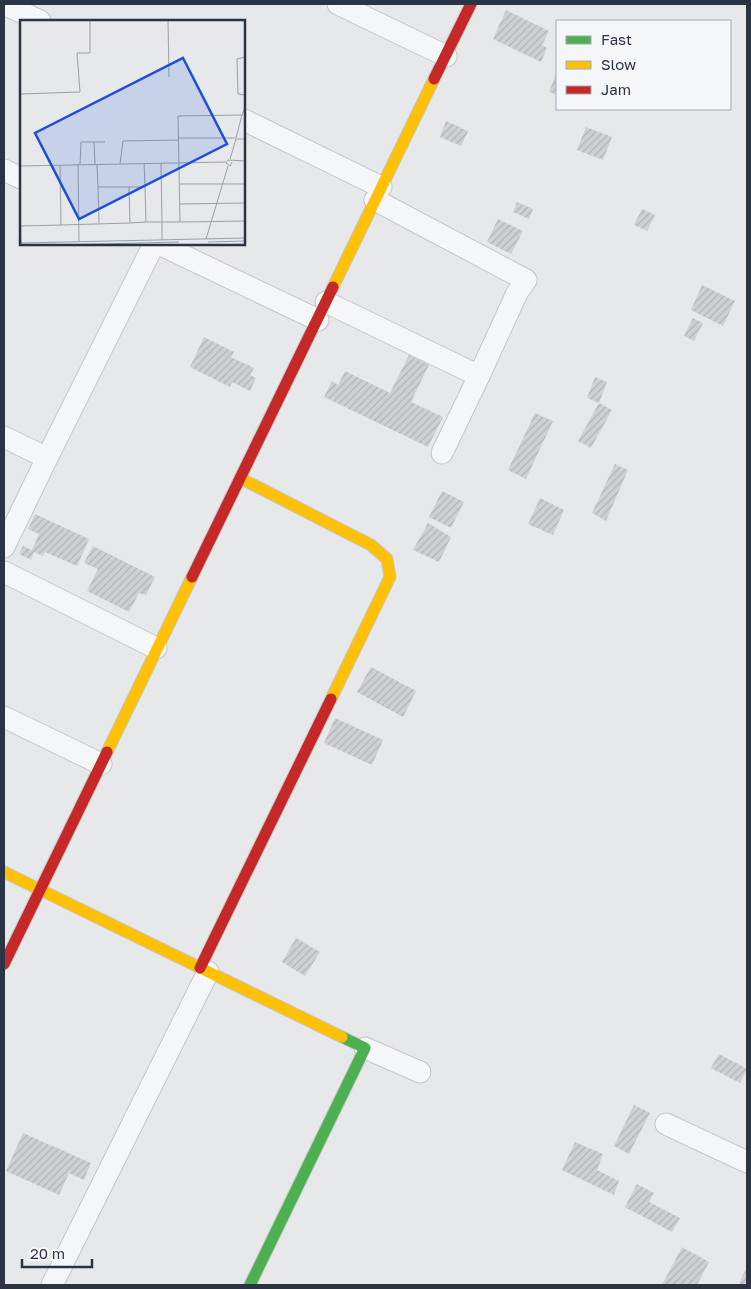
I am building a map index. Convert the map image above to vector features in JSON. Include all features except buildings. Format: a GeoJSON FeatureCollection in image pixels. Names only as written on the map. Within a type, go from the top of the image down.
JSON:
{"type":"FeatureCollection","features":[{"type":"Feature","properties":{"kind":"street"},"geometry":{"type":"LineString","coordinates":[[4,4],[38,20]]}},
{"type":"Feature","properties":{"kind":"street"},"geometry":{"type":"LineString","coordinates":[[338,4],[446,56]]}},
{"type":"Feature","properties":{"kind":"street"},"geometry":{"type":"LineString","coordinates":[[4,964],[470,4]]}},
{"type":"Feature","properties":{"kind":"street"},"geometry":{"type":"LineString","coordinates":[[245,121],[378,193],[526,280],[517,293],[442,453]]}},
{"type":"Feature","properties":{"kind":"street"},"geometry":{"type":"LineString","coordinates":[[4,170],[20,178]]}},
{"type":"Feature","properties":{"kind":"street"},"geometry":{"type":"LineString","coordinates":[[4,547],[154,245]]}},
{"type":"Feature","properties":{"kind":"street"},"geometry":{"type":"LineString","coordinates":[[160,245],[479,376]]}},
{"type":"Feature","properties":{"kind":"street"},"geometry":{"type":"LineString","coordinates":[[4,437],[47,458]]}},
{"type":"Feature","properties":{"kind":"street"},"geometry":{"type":"LineString","coordinates":[[52,1285],[390,577],[387,559],[371,545],[240,478]]}},
{"type":"Feature","properties":{"kind":"street"},"geometry":{"type":"LineString","coordinates":[[4,572],[156,648]]}},
{"type":"Feature","properties":{"kind":"street"},"geometry":{"type":"LineString","coordinates":[[4,717],[101,764]]}},
{"type":"Feature","properties":{"kind":"street"},"geometry":{"type":"LineString","coordinates":[[4,872],[365,1048],[420,1072]]}},
{"type":"Feature","properties":{"kind":"street"},"geometry":{"type":"LineString","coordinates":[[250,1285],[365,1048]]}},
{"type":"Feature","properties":{"kind":"street"},"geometry":{"type":"LineString","coordinates":[[666,1124],[747,1162]]}},
{"type":"Feature","properties":{"kind":"traffic: fast"},"geometry":{"type":"LineString","coordinates":[[250,1285],[365,1048],[342,1037]]}},
{"type":"Feature","properties":{"kind":"traffic: slow"},"geometry":{"type":"LineString","coordinates":[[333,287],[434,79]]}},
{"type":"Feature","properties":{"kind":"traffic: slow"},"geometry":{"type":"LineString","coordinates":[[240,478],[371,545],[387,559],[390,577],[331,699]]}},
{"type":"Feature","properties":{"kind":"traffic: slow"},"geometry":{"type":"LineString","coordinates":[[107,752],[192,577]]}},
{"type":"Feature","properties":{"kind":"traffic: slow"},"geometry":{"type":"LineString","coordinates":[[4,872],[342,1037]]}},
{"type":"Feature","properties":{"kind":"traffic: jam"},"geometry":{"type":"LineString","coordinates":[[434,79],[471,4]]}},
{"type":"Feature","properties":{"kind":"traffic: jam"},"geometry":{"type":"LineString","coordinates":[[192,577],[333,287]]}},
{"type":"Feature","properties":{"kind":"traffic: jam"},"geometry":{"type":"LineString","coordinates":[[200,968],[331,699]]}},
{"type":"Feature","properties":{"kind":"traffic: jam"},"geometry":{"type":"LineString","coordinates":[[4,964],[107,752]]}}]}
